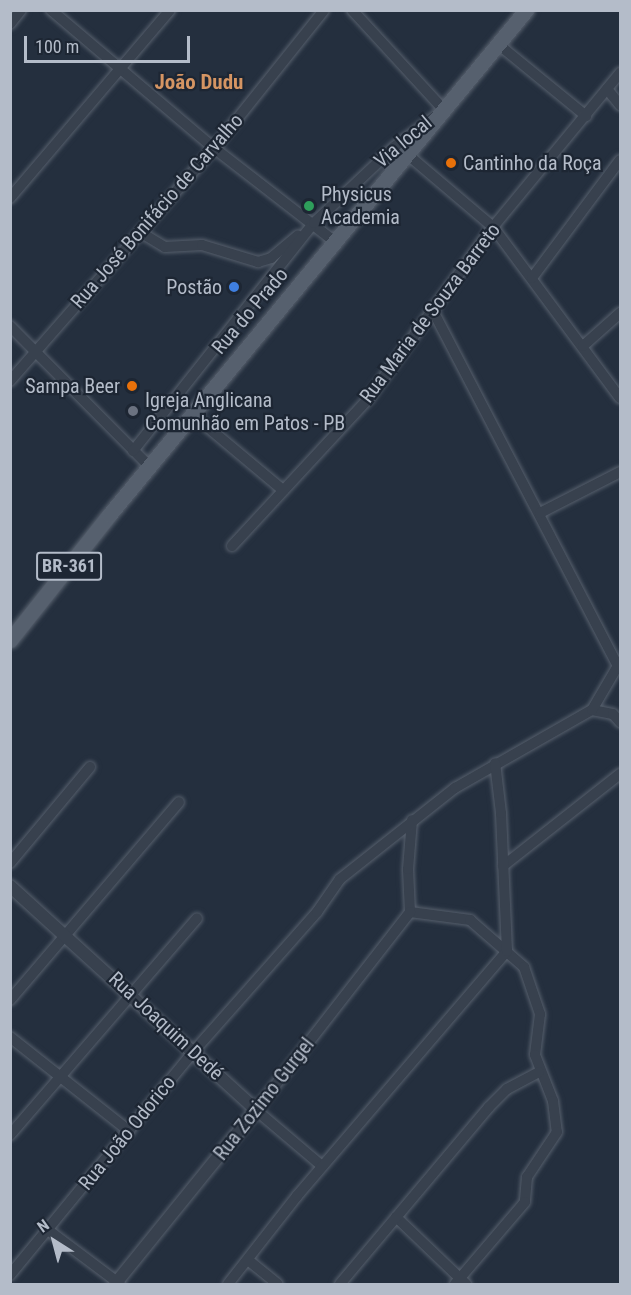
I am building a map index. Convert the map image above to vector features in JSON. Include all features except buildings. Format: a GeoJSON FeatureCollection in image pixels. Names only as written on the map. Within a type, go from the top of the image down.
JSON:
{"type":"FeatureCollection","features":[{"type":"Feature","properties":{"kind":"main road","name":"Rua do Prado"},"geometry":{"type":"LineString","coordinates":[[10,640],[149,466],[526,10]]}},
{"type":"Feature","properties":{"kind":"street"},"geometry":{"type":"LineString","coordinates":[[10,24],[21,10]]}},
{"type":"Feature","properties":{"kind":"street"},"geometry":{"type":"LineString","coordinates":[[51,10],[214,148],[314,223],[334,242]]}},
{"type":"Feature","properties":{"kind":"street"},"geometry":{"type":"LineString","coordinates":[[10,198],[170,10]]}},
{"type":"Feature","properties":{"kind":"street","name":"Rua José Bonifácio de Carvalho"},"geometry":{"type":"LineString","coordinates":[[10,381],[214,148],[324,10]]}},
{"type":"Feature","properties":{"kind":"street"},"geometry":{"type":"LineString","coordinates":[[352,10],[444,110]]}},
{"type":"Feature","properties":{"kind":"street"},"geometry":{"type":"LineString","coordinates":[[498,44],[586,116]]}},
{"type":"Feature","properties":{"kind":"street","name":"Rua Maria de Souza Barreto"},"geometry":{"type":"LineString","coordinates":[[232,546],[369,398],[493,227],[621,73]]}},
{"type":"Feature","properties":{"kind":"street"},"geometry":{"type":"LineString","coordinates":[[607,89],[621,105]]}},
{"type":"Feature","properties":{"kind":"street","name":"Via local"},"geometry":{"type":"LineString","coordinates":[[133,451],[314,223],[394,147],[444,110]]}},
{"type":"Feature","properties":{"kind":"street"},"geometry":{"type":"LineString","coordinates":[[407,154],[493,227],[621,398]]}},
{"type":"Feature","properties":{"kind":"street"},"geometry":{"type":"LineString","coordinates":[[532,278],[621,160]]}},
{"type":"Feature","properties":{"kind":"street"},"geometry":{"type":"LineString","coordinates":[[140,232],[165,247],[202,245],[258,262],[272,258],[314,223]]}},
{"type":"Feature","properties":{"kind":"street"},"geometry":{"type":"LineString","coordinates":[[432,309],[619,665],[592,710],[613,714],[621,722]]}},
{"type":"Feature","properties":{"kind":"street"},"geometry":{"type":"LineString","coordinates":[[583,346],[621,313]]}},
{"type":"Feature","properties":{"kind":"street"},"geometry":{"type":"LineString","coordinates":[[10,326],[149,466]]}},
{"type":"Feature","properties":{"kind":"street"},"geometry":{"type":"LineString","coordinates":[[192,414],[283,490]]}},
{"type":"Feature","properties":{"kind":"street"},"geometry":{"type":"LineString","coordinates":[[540,513],[621,472]]}},
{"type":"Feature","properties":{"kind":"street","name":"Rua João Odorico"},"geometry":{"type":"LineString","coordinates":[[10,1275],[194,1051],[317,912],[340,879],[412,820],[495,763],[592,710]]}},
{"type":"Feature","properties":{"kind":"street"},"geometry":{"type":"LineString","coordinates":[[228,1284],[322,1167],[507,951],[495,763]]}},
{"type":"Feature","properties":{"kind":"street"},"geometry":{"type":"LineString","coordinates":[[10,863],[90,767]]}},
{"type":"Feature","properties":{"kind":"street"},"geometry":{"type":"LineString","coordinates":[[503,866],[621,774]]}},
{"type":"Feature","properties":{"kind":"street"},"geometry":{"type":"LineString","coordinates":[[10,1000],[179,802]]}},
{"type":"Feature","properties":{"kind":"street"},"geometry":{"type":"LineString","coordinates":[[396,1217],[460,1283],[525,1202],[526,1176],[557,1132],[553,1101],[538,1072],[535,1055],[540,1014],[524,967],[470,920],[410,912],[408,869],[412,820]]}},
{"type":"Feature","properties":{"kind":"street","name":"Rua Joaquim Dedé"},"geometry":{"type":"LineString","coordinates":[[10,886],[66,932],[256,1110],[322,1167]]}},
{"type":"Feature","properties":{"kind":"street","name":"Rua Zozimo Gurgel"},"geometry":{"type":"LineString","coordinates":[[117,1284],[410,912]]}},
{"type":"Feature","properties":{"kind":"street"},"geometry":{"type":"LineString","coordinates":[[10,1135],[129,993],[197,918]]}},
{"type":"Feature","properties":{"kind":"street"},"geometry":{"type":"LineString","coordinates":[[10,1037],[129,1131]]}},
{"type":"Feature","properties":{"kind":"street"},"geometry":{"type":"LineString","coordinates":[[340,1284],[507,1089],[538,1072]]}},
{"type":"Feature","properties":{"kind":"street"},"geometry":{"type":"LineString","coordinates":[[48,1230],[117,1284]]}},
{"type":"Feature","properties":{"kind":"street"},"geometry":{"type":"LineString","coordinates":[[248,1260],[278,1284]]}},
{"type":"Feature","properties":{"kind":"place","name":"Cantinho da Roça"},"geometry":{"type":"Point","coordinates":[451,163]}},
{"type":"Feature","properties":{"kind":"place","name":"Physicus Academia"},"geometry":{"type":"Point","coordinates":[309,206]}},
{"type":"Feature","properties":{"kind":"place","name":"Postão"},"geometry":{"type":"Point","coordinates":[234,287]}},
{"type":"Feature","properties":{"kind":"place","name":"Sampa Beer"},"geometry":{"type":"Point","coordinates":[132,386]}},
{"type":"Feature","properties":{"kind":"place","name":"Igreja Anglicana Comunhão em Patos - PB"},"geometry":{"type":"Point","coordinates":[133,411]}},
{"type":"Feature","properties":{"kind":"district","name":"João Dudu"},"geometry":{"type":"Point","coordinates":[199,82]}}]}
